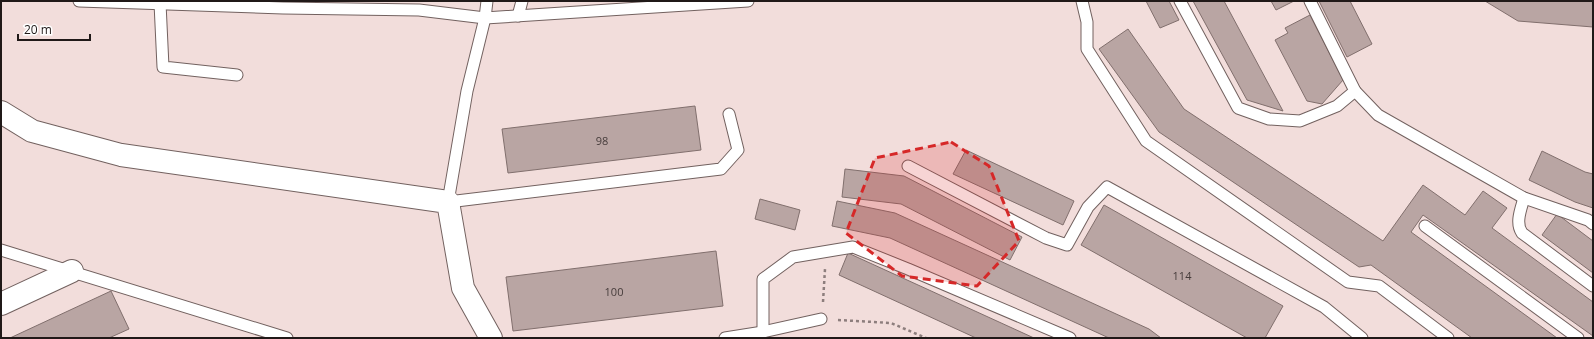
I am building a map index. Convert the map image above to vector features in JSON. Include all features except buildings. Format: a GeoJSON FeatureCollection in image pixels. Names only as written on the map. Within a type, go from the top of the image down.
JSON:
{"type":"FeatureCollection","features":[{"type":"Feature","properties":{"kind":"street"},"geometry":{"type":"LineString","coordinates":[[1,112],[32,131],[121,155],[448,202],[463,288],[491,338]]}},
{"type":"Feature","properties":{"kind":"street"},"geometry":{"type":"LineString","coordinates":[[1,304],[72,271]]}},
{"type":"Feature","properties":{"kind":"lane"},"geometry":{"type":"LineString","coordinates":[[79,1],[284,4],[418,10],[485,18],[748,1]]}},
{"type":"Feature","properties":{"kind":"lane"},"geometry":{"type":"LineString","coordinates":[[487,1],[485,18],[467,91],[448,202],[721,169],[738,150],[729,114]]}},
{"type":"Feature","properties":{"kind":"lane"},"geometry":{"type":"LineString","coordinates":[[518,16],[522,1]]}},
{"type":"Feature","properties":{"kind":"lane"},"geometry":{"type":"LineString","coordinates":[[1082,1],[1087,22],[1087,49],[1146,141],[1348,282],[1379,286],[1448,338]]}},
{"type":"Feature","properties":{"kind":"lane"},"geometry":{"type":"LineString","coordinates":[[1180,1],[1238,108],[1269,119],[1300,121],[1337,106],[1355,91]]}},
{"type":"Feature","properties":{"kind":"lane"},"geometry":{"type":"LineString","coordinates":[[1310,1],[1355,91],[1378,115],[1524,198],[1588,220],[1593,224]]}},
{"type":"Feature","properties":{"kind":"lane"},"geometry":{"type":"LineString","coordinates":[[160,3],[163,67],[237,75]]}},
{"type":"Feature","properties":{"kind":"lane"},"geometry":{"type":"LineString","coordinates":[[908,166],[1046,238],[1067,245],[1088,207],[1107,187],[1324,307],[1362,338]]}},
{"type":"Feature","properties":{"kind":"lane"},"geometry":{"type":"LineString","coordinates":[[1524,198],[1518,222],[1522,233],[1593,286]]}},
{"type":"Feature","properties":{"kind":"lane"},"geometry":{"type":"LineString","coordinates":[[1425,226],[1578,338]]}},
{"type":"Feature","properties":{"kind":"lane"},"geometry":{"type":"LineString","coordinates":[[763,332],[763,279],[793,257],[853,247],[1070,338]]}},
{"type":"Feature","properties":{"kind":"lane"},"geometry":{"type":"LineString","coordinates":[[2,251],[72,271],[287,338]]}},
{"type":"Feature","properties":{"kind":"lane"},"geometry":{"type":"LineString","coordinates":[[725,338],[763,332],[821,319]]}},
{"type":"Feature","properties":{"kind":"path"},"geometry":{"type":"LineString","coordinates":[[826,251],[821,319],[891,323],[926,338]]}},
{"type":"Feature","properties":{"kind":"highlighted area"},"geometry":{"type":"Polygon","coordinates":[[[951,142],[989,166],[1019,241],[977,286],[902,276],[846,233],[875,158],[951,142]]]}}]}
